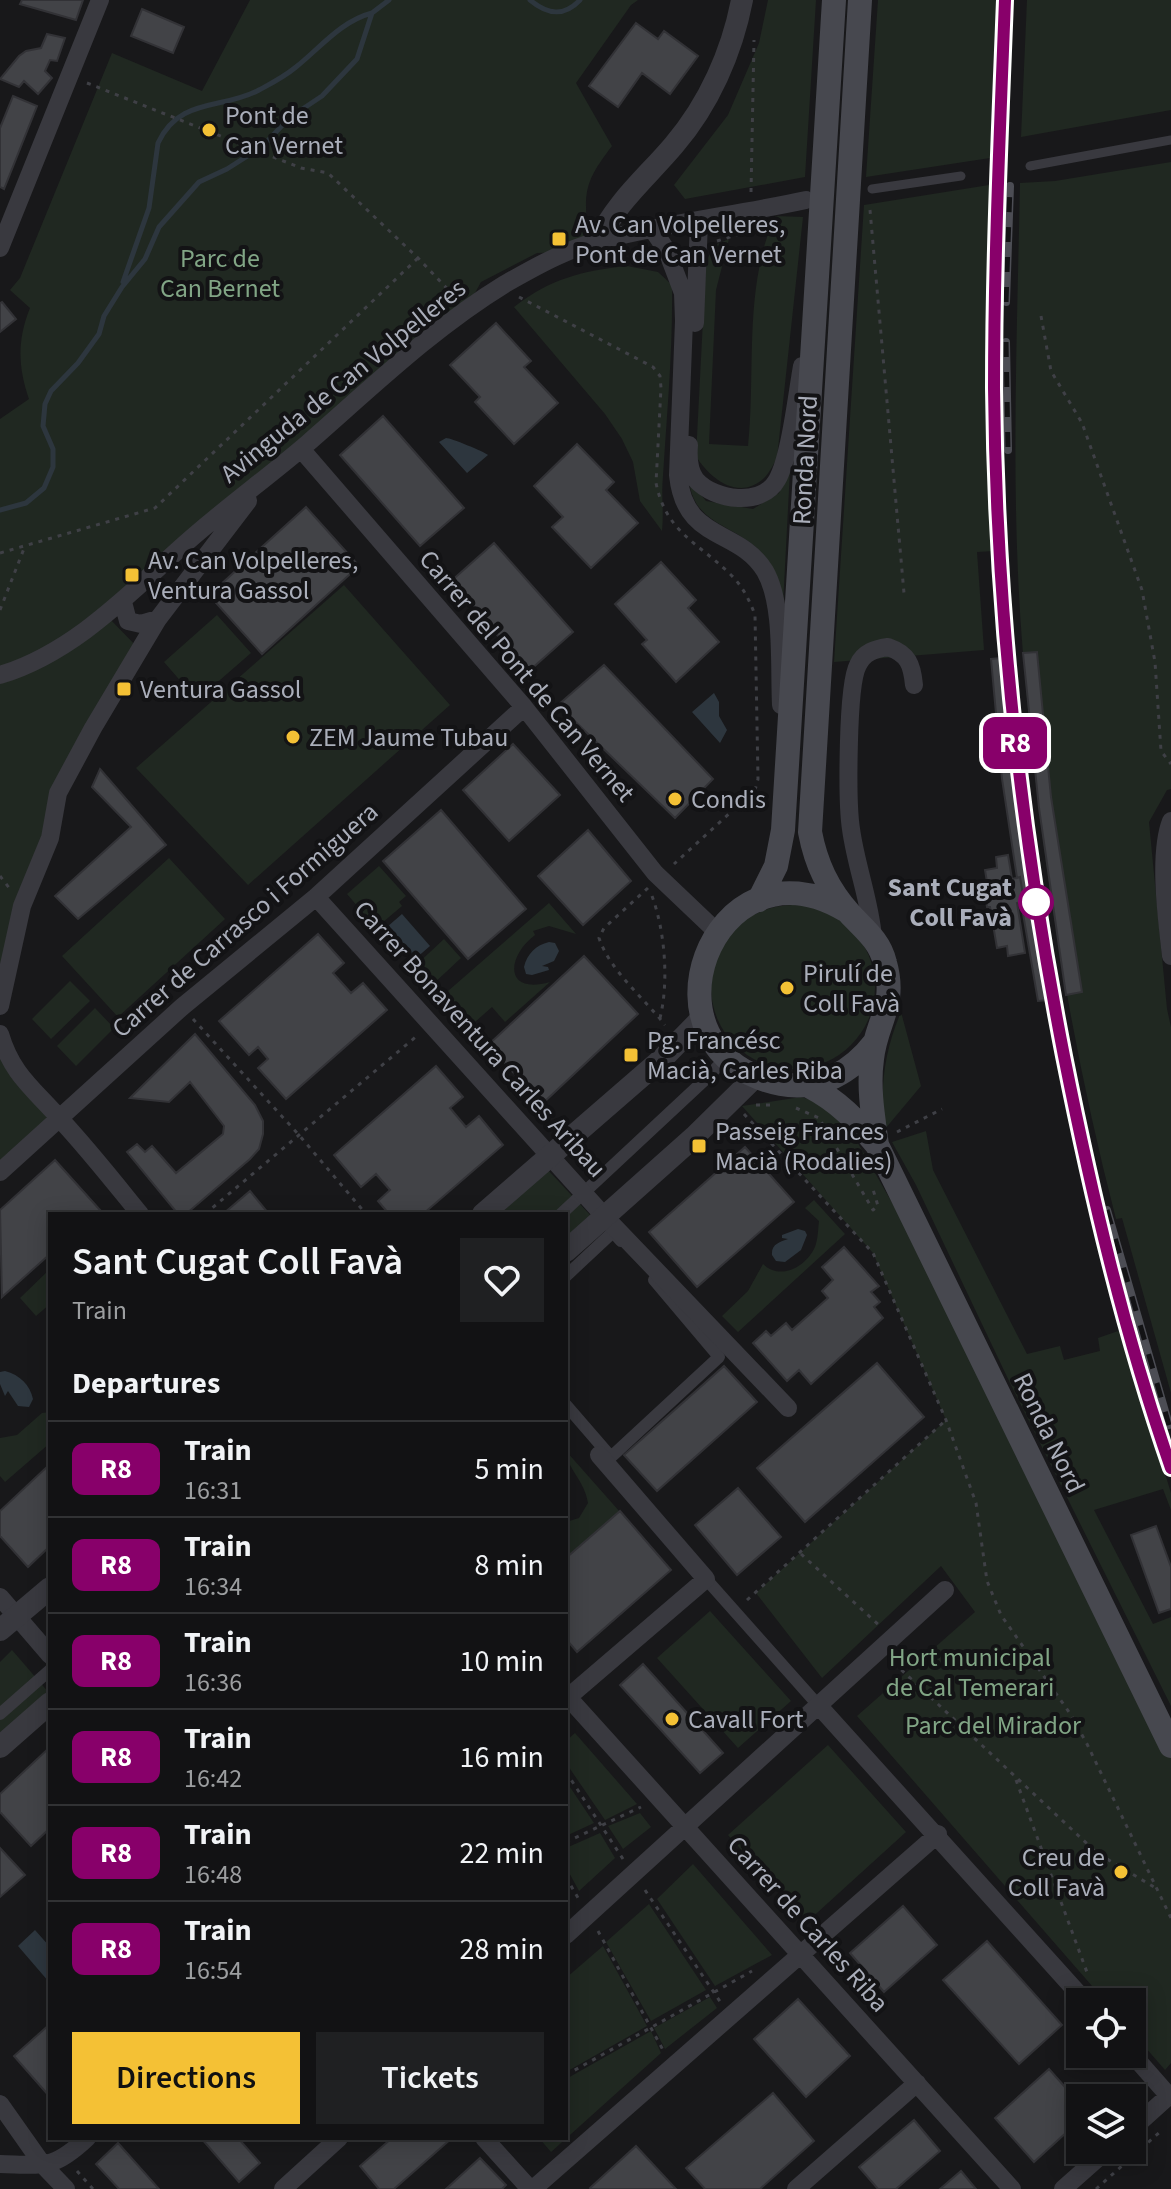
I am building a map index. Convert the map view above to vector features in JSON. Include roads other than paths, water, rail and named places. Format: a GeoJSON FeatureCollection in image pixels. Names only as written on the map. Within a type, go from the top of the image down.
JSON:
{"type":"FeatureCollection","features":[{"type":"Feature","properties":{"kind":"main road","name":"Ronda Nord"},"geometry":{"type":"LineString","coordinates":[[759,900],[771,880],[780,852],[786,790],[834,0]]}},
{"type":"Feature","properties":{"kind":"main road","name":"Ronda Nord"},"geometry":{"type":"LineString","coordinates":[[860,0],[810,832],[821,873],[849,912],[873,937],[884,958],[889,978],[887,1008],[872,1055],[871,1090],[881,1141],[1171,1746]]}},
{"type":"Feature","properties":{"kind":"main road","name":"Ronda Nord"},"geometry":{"type":"LineString","coordinates":[[849,912],[828,901],[799,893],[759,900],[725,921],[706,950],[699,995],[703,1017],[712,1040],[726,1057],[755,1077],[787,1085],[809,1086],[843,1073],[860,1060],[876,1040]]}},
{"type":"Feature","properties":{"kind":"main road","name":"Ronda Nord"},"geometry":{"type":"LineString","coordinates":[[809,1086],[833,1099],[881,1141]]}},
{"type":"Feature","properties":{"kind":"street"},"geometry":{"type":"LineString","coordinates":[[1,243],[100,0]]}},
{"type":"Feature","properties":{"kind":"street"},"geometry":{"type":"LineString","coordinates":[[598,241],[608,219],[621,202],[676,143],[695,117],[729,50],[742,0]]}},
{"type":"Feature","properties":{"kind":"street","name":"Avinguda de Can Volpelleres"},"geometry":{"type":"LineString","coordinates":[[0,675],[42,657],[123,602],[178,550],[448,322],[503,286],[545,262],[598,241],[806,200]]}},
{"type":"Feature","properties":{"kind":"street"},"geometry":{"type":"LineString","coordinates":[[699,221],[688,460],[696,479],[707,489],[741,499],[769,491],[778,479],[816,280]]}},
{"type":"Feature","properties":{"kind":"street","name":"Ronda Nord"},"geometry":{"type":"LineString","coordinates":[[653,230],[667,251],[683,293],[680,494],[686,508],[698,522],[756,559],[771,586],[777,614],[786,790]]}},
{"type":"Feature","properties":{"kind":"street","name":"Carrer del Pont de Can Vernet"},"geometry":{"type":"LineString","coordinates":[[301,449],[524,707],[660,878],[717,932]]}},
{"type":"Feature","properties":{"kind":"street"},"geometry":{"type":"LineString","coordinates":[[0,1006],[22,906],[50,838],[58,793],[134,660],[149,622],[196,572],[264,480]]}},
{"type":"Feature","properties":{"kind":"street"},"geometry":{"type":"LineString","coordinates":[[178,550],[192,556],[196,572]]}},
{"type":"Feature","properties":{"kind":"street"},"geometry":{"type":"LineString","coordinates":[[123,602],[128,621],[149,622]]}},
{"type":"Feature","properties":{"kind":"street"},"geometry":{"type":"LineString","coordinates":[[873,937],[872,916],[859,875],[850,824],[855,673],[859,662],[868,653],[888,647],[907,656],[913,669],[914,685]]}},
{"type":"Feature","properties":{"kind":"street","name":"Carrer de Carrasco i Formiguera"},"geometry":{"type":"LineString","coordinates":[[0,1172],[182,1007],[316,897],[524,707]]}},
{"type":"Feature","properties":{"kind":"street"},"geometry":{"type":"LineString","coordinates":[[1171,821],[1166,839],[1165,876],[1171,956]]}},
{"type":"Feature","properties":{"kind":"street","name":"Carrer Bonaventura Carles Aribau"},"geometry":{"type":"LineString","coordinates":[[316,897],[605,1217],[788,1408]]}},
{"type":"Feature","properties":{"kind":"street"},"geometry":{"type":"LineString","coordinates":[[485,1212],[679,1042],[703,1017]]}},
{"type":"Feature","properties":{"kind":"street"},"geometry":{"type":"LineString","coordinates":[[0,1034],[7,1057],[22,1078],[61,1119],[138,1212]]}},
{"type":"Feature","properties":{"kind":"street"},"geometry":{"type":"LineString","coordinates":[[563,1212],[726,1057]]}},
{"type":"Feature","properties":{"kind":"street"},"geometry":{"type":"LineString","coordinates":[[0,1077],[22,1078]]}},
{"type":"Feature","properties":{"kind":"street"},"geometry":{"type":"LineString","coordinates":[[568,1249],[694,1137],[736,1105],[755,1077]]}},
{"type":"Feature","properties":{"kind":"street"},"geometry":{"type":"LineString","coordinates":[[568,1274],[613,1232],[719,1357],[611,1457],[568,1407]]}},
{"type":"Feature","properties":{"kind":"street"},"geometry":{"type":"LineString","coordinates":[[599,1455],[818,1705],[1083,1988]]}},
{"type":"Feature","properties":{"kind":"street"},"geometry":{"type":"LineString","coordinates":[[568,1696],[706,1579]]}},
{"type":"Feature","properties":{"kind":"street"},"geometry":{"type":"LineString","coordinates":[[8,1623],[48,1590]]}},
{"type":"Feature","properties":{"kind":"street"},"geometry":{"type":"LineString","coordinates":[[568,1933],[945,1590]]}},
{"type":"Feature","properties":{"kind":"street"},"geometry":{"type":"LineString","coordinates":[[0,1597],[8,1623],[48,1653]]}},
{"type":"Feature","properties":{"kind":"street"},"geometry":{"type":"LineString","coordinates":[[0,1714],[48,1672]]}},
{"type":"Feature","properties":{"kind":"street","name":"Carrer de Carles Riba"},"geometry":{"type":"LineString","coordinates":[[568,1698],[1012,2189]]}},
{"type":"Feature","properties":{"kind":"street"},"geometry":{"type":"LineString","coordinates":[[0,1747],[48,1705]]}},
{"type":"Feature","properties":{"kind":"street"},"geometry":{"type":"LineString","coordinates":[[486,2140],[531,2189],[938,1834]]}},
{"type":"Feature","properties":{"kind":"street"},"geometry":{"type":"LineString","coordinates":[[1145,2068],[1170,2095],[1146,2116]]}},
{"type":"Feature","properties":{"kind":"street"},"geometry":{"type":"LineString","coordinates":[[796,2189],[917,2083]]}},
{"type":"Feature","properties":{"kind":"street"},"geometry":{"type":"LineString","coordinates":[[0,2104],[43,2165],[66,2189]]}},
{"type":"Feature","properties":{"kind":"street"},"geometry":{"type":"LineString","coordinates":[[0,2164],[43,2165],[66,2158],[85,2140]]}},
{"type":"Feature","properties":{"kind":"street"},"geometry":{"type":"LineString","coordinates":[[283,2189],[337,2140]]}},
{"type":"Feature","properties":{"kind":"street"},"geometry":{"type":"LineString","coordinates":[[1063,2189],[1091,2164]]}},
{"type":"Feature","properties":{"kind":"lane"},"geometry":{"type":"LineString","coordinates":[[1030,166],[1171,140]]}},
{"type":"Feature","properties":{"kind":"lane"},"geometry":{"type":"LineString","coordinates":[[872,189],[961,176]]}},
{"type":"Feature","properties":{"kind":"waterway"},"geometry":{"type":"LineString","coordinates":[[0,510],[26,503],[44,488],[53,467],[53,449],[43,426],[45,404],[51,391],[78,363],[99,334],[104,316],[145,259],[159,227],[199,182],[263,146],[289,118],[322,96],[357,59],[372,13],[389,0]]}},
{"type":"Feature","properties":{"kind":"waterway"},"geometry":{"type":"LineString","coordinates":[[530,0],[543,9],[556,12],[568,9],[580,0]]}},
{"type":"Feature","properties":{"kind":"waterway"},"geometry":{"type":"LineString","coordinates":[[123,282],[149,208],[158,143],[167,128],[189,111],[259,90],[287,74],[350,22],[372,13]]}},
{"type":"Feature","properties":{"kind":"railway"},"geometry":{"type":"LineString","coordinates":[[1005,0],[994,388],[1000,560],[1014,731],[1037,902],[1077,1121],[1126,1321],[1171,1468]]}},
{"type":"Feature","properties":{"kind":"railway"},"geometry":{"type":"LineString","coordinates":[[1006,302],[1010,186]]}},
{"type":"Feature","properties":{"kind":"railway"},"geometry":{"type":"LineString","coordinates":[[1006,342],[1008,450]]}},
{"type":"Feature","properties":{"kind":"railway"},"geometry":{"type":"LineString","coordinates":[[1107,1210],[1169,1425]]}},
{"type":"Feature","properties":{"kind":"train","name":"R8"},"geometry":{"type":"LineString","coordinates":[[1005,0],[995,248],[994,391],[1000,556],[1021,801],[1046,966],[1107,1258],[1171,1468]]}},
{"type":"Feature","properties":{"kind":"place","name":"Pont de Can Vernet"},"geometry":{"type":"Point","coordinates":[209,130]}},
{"type":"Feature","properties":{"kind":"place","name":"Av. Can Volpelleres, Pont de Can Vernet"},"geometry":{"type":"Point","coordinates":[559,239]}},
{"type":"Feature","properties":{"kind":"place","name":"Av. Can Volpelleres, Ventura Gassol"},"geometry":{"type":"Point","coordinates":[132,575]}},
{"type":"Feature","properties":{"kind":"place","name":"Ventura Gassol"},"geometry":{"type":"Point","coordinates":[124,689]}},
{"type":"Feature","properties":{"kind":"place","name":"ZEM Jaume Tubau"},"geometry":{"type":"Point","coordinates":[293,737]}},
{"type":"Feature","properties":{"kind":"place","name":"Condis"},"geometry":{"type":"Point","coordinates":[675,799]}},
{"type":"Feature","properties":{"kind":"place","name":"Sant Cugat Coll Favà"},"geometry":{"type":"Point","coordinates":[1036,902]}},
{"type":"Feature","properties":{"kind":"place","name":"Pirulí de Coll Favà"},"geometry":{"type":"Point","coordinates":[787,988]}},
{"type":"Feature","properties":{"kind":"place","name":"Pg. Francésc Macià, Carles Riba"},"geometry":{"type":"Point","coordinates":[631,1055]}},
{"type":"Feature","properties":{"kind":"place","name":"Passeig Frances Macià (Rodalies)"},"geometry":{"type":"Point","coordinates":[699,1146]}},
{"type":"Feature","properties":{"kind":"place","name":"Cavall Fort"},"geometry":{"type":"Point","coordinates":[672,1719]}},
{"type":"Feature","properties":{"kind":"place","name":"Creu de Coll Favà"},"geometry":{"type":"Point","coordinates":[1121,1872]}},
{"type":"Feature","properties":{"kind":"park label","name":"Parc de Can Bernet"},"geometry":{"type":"Point","coordinates":[220,273]}},
{"type":"Feature","properties":{"kind":"park label","name":"Hort municipal de Cal Temerari"},"geometry":{"type":"Point","coordinates":[970,1672]}},
{"type":"Feature","properties":{"kind":"park label","name":"Parc del Mirador"},"geometry":{"type":"Point","coordinates":[993,1725]}}]}
